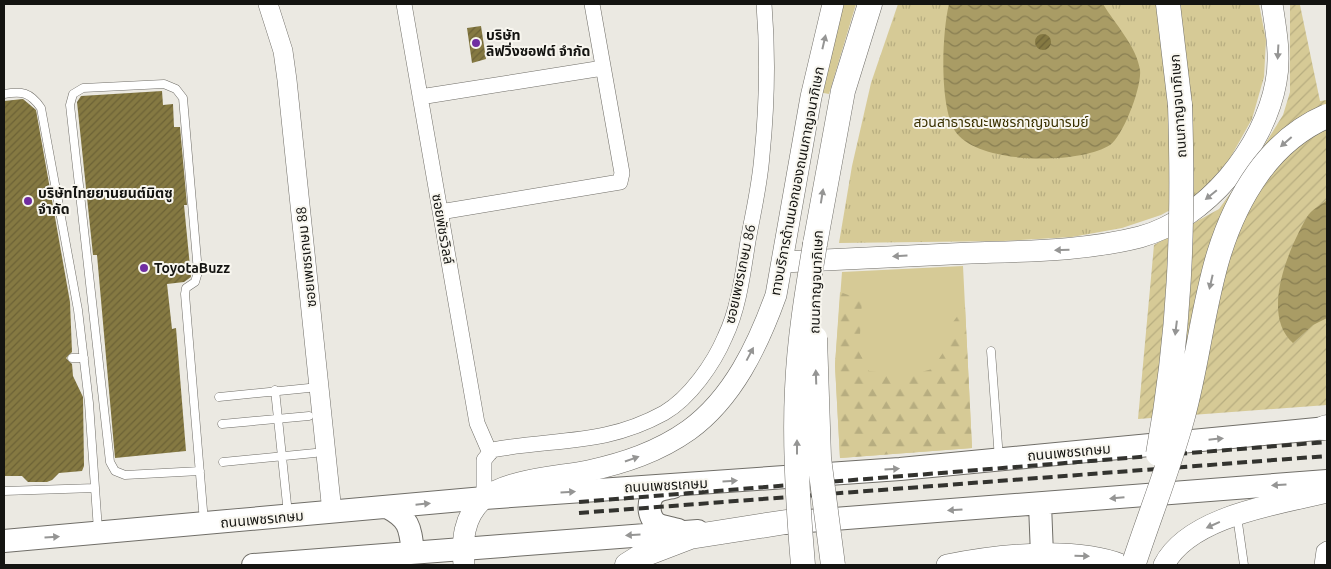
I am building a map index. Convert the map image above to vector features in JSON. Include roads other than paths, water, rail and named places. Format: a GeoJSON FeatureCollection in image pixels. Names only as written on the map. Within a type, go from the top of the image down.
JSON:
{"type":"FeatureCollection","features":[{"type":"Feature","properties":{"kind":"highway","name":"ถนนกาญจนาภิเษก"},"geometry":{"type":"LineString","coordinates":[[833,565],[819,458],[816,379],[815,244],[843,90],[870,4]]}},
{"type":"Feature","properties":{"kind":"highway","name":"ถนนกาญจนาภิเษก"},"geometry":{"type":"LineString","coordinates":[[1130,563],[1160,441],[1178,312],[1182,178],[1180,104],[1168,4]]}},
{"type":"Feature","properties":{"kind":"highway"},"geometry":{"type":"LineString","coordinates":[[1130,563],[1183,416],[1211,280],[1220,246],[1231,217],[1247,188],[1265,163],[1286,140],[1315,121],[1327,116]]}},
{"type":"Feature","properties":{"kind":"highway"},"geometry":{"type":"LineString","coordinates":[[803,565],[797,458],[797,389],[804,312],[815,244]]}},
{"type":"Feature","properties":{"kind":"highway"},"geometry":{"type":"LineString","coordinates":[[627,565],[643,555],[690,537],[786,522]]}},
{"type":"Feature","properties":{"kind":"main road","name":"ทางบริการด้านนอกของถนนกาญจนาภิเษก"},"geometry":{"type":"LineString","coordinates":[[484,498],[524,482],[588,471],[636,458],[657,449],[690,429],[726,393],[742,370],[765,326],[776,295],[810,107],[833,4]]}},
{"type":"Feature","properties":{"kind":"main road"},"geometry":{"type":"LineString","coordinates":[[783,262],[1072,249],[1141,236],[1176,220],[1214,194],[1233,174],[1261,130],[1276,83],[1278,45],[1272,4]]}},
{"type":"Feature","properties":{"kind":"main road","name":"ถนนเพชรเกษม"},"geometry":{"type":"LineString","coordinates":[[4,541],[484,498],[681,485],[999,459],[1326,428]]}},
{"type":"Feature","properties":{"kind":"main road"},"geometry":{"type":"LineString","coordinates":[[253,565],[413,552],[463,556],[786,522],[1327,481]]}},
{"type":"Feature","properties":{"kind":"main road"},"geometry":{"type":"LineString","coordinates":[[681,485],[658,491],[650,502],[650,512],[653,520],[658,525],[686,532]]}},
{"type":"Feature","properties":{"kind":"main road"},"geometry":{"type":"LineString","coordinates":[[1164,565],[1168,558],[1187,539],[1214,524],[1327,492]]}},
{"type":"Feature","properties":{"kind":"main road"},"geometry":{"type":"LineString","coordinates":[[463,556],[466,526],[474,509],[484,498]]}},
{"type":"Feature","properties":{"kind":"main road"},"geometry":{"type":"LineString","coordinates":[[1040,504],[1042,560]]}},
{"type":"Feature","properties":{"kind":"main road"},"geometry":{"type":"LineString","coordinates":[[388,507],[407,521],[411,530],[413,552]]}},
{"type":"Feature","properties":{"kind":"main road"},"geometry":{"type":"LineString","coordinates":[[947,565],[970,561],[1042,560],[1093,556],[1130,563]]}},
{"type":"Feature","properties":{"kind":"street","name":"ซอยเพชรเกษม 88"},"geometry":{"type":"LineString","coordinates":[[268,4],[283,51],[287,80],[332,512]]}},
{"type":"Feature","properties":{"kind":"street","name":"ซอยพัชรวิลล์"},"geometry":{"type":"LineString","coordinates":[[404,4],[478,423],[490,453]]}},
{"type":"Feature","properties":{"kind":"street"},"geometry":{"type":"LineString","coordinates":[[440,212],[620,182],[622,174],[592,4]]}},
{"type":"Feature","properties":{"kind":"street","name":"ซอยเพชรเกษม 86"},"geometry":{"type":"LineString","coordinates":[[490,453],[502,448],[600,437],[636,427],[666,411],[690,390],[710,366],[726,335],[736,303],[762,156],[766,50],[764,4]]}},
{"type":"Feature","properties":{"kind":"street"},"geometry":{"type":"LineString","coordinates":[[420,97],[602,68]]}},
{"type":"Feature","properties":{"kind":"street"},"geometry":{"type":"LineString","coordinates":[[484,498],[484,460],[490,453]]}},
{"type":"Feature","properties":{"kind":"street"},"geometry":{"type":"LineString","coordinates":[[1322,565],[1324,552],[1327,550]]}},
{"type":"Feature","properties":{"kind":"lane"},"geometry":{"type":"LineString","coordinates":[[200,471],[125,474],[115,471],[110,462],[70,104],[73,94],[83,88],[164,84],[176,89],[183,98],[198,272],[195,282],[186,288],[185,294],[200,471],[204,524]]}},
{"type":"Feature","properties":{"kind":"lane"},"geometry":{"type":"LineString","coordinates":[[4,94],[26,92],[34,98],[40,108],[69,252],[84,358],[99,533]]}},
{"type":"Feature","properties":{"kind":"lane"},"geometry":{"type":"LineString","coordinates":[[991,351],[999,459]]}},
{"type":"Feature","properties":{"kind":"lane"},"geometry":{"type":"LineString","coordinates":[[72,358],[84,358]]}},
{"type":"Feature","properties":{"kind":"lane"},"geometry":{"type":"LineString","coordinates":[[219,397],[309,388]]}},
{"type":"Feature","properties":{"kind":"lane"},"geometry":{"type":"LineString","coordinates":[[275,390],[288,516]]}},
{"type":"Feature","properties":{"kind":"lane"},"geometry":{"type":"LineString","coordinates":[[222,424],[309,416]]}},
{"type":"Feature","properties":{"kind":"lane"},"geometry":{"type":"LineString","coordinates":[[223,462],[315,453]]}},
{"type":"Feature","properties":{"kind":"lane"},"geometry":{"type":"LineString","coordinates":[[4,491],[95,488]]}},
{"type":"Feature","properties":{"kind":"lane"},"geometry":{"type":"LineString","coordinates":[[1238,516],[1244,565]]}},
{"type":"Feature","properties":{"kind":"water"},"geometry":{"type":"Polygon","coordinates":[[[949,4],[1103,4],[1130,44],[1140,70],[1135,99],[1126,122],[1115,140],[1110,145],[1095,152],[1053,158],[1006,156],[984,150],[967,142],[955,131],[946,105],[943,69],[949,4]]]}},
{"type":"Feature","properties":{"kind":"water"},"geometry":{"type":"Polygon","coordinates":[[[1327,200],[1327,318],[1313,325],[1293,343],[1283,331],[1279,315],[1278,299],[1281,281],[1286,263],[1307,217],[1327,200]]]}},
{"type":"Feature","properties":{"kind":"railway"},"geometry":{"type":"LineString","coordinates":[[579,502],[1327,442]]}},
{"type":"Feature","properties":{"kind":"railway"},"geometry":{"type":"LineString","coordinates":[[579,513],[1327,456]]}},
{"type":"Feature","properties":{"kind":"place","name":"บริษัท ลิฟวิ่งซอฟต์ จำกัด"},"geometry":{"type":"Point","coordinates":[476,43]}},
{"type":"Feature","properties":{"kind":"place","name":"บริษัทไทยยานยนต์มิตซู จำกัด"},"geometry":{"type":"Point","coordinates":[28,201]}},
{"type":"Feature","properties":{"kind":"place","name":"ToyotaBuzz"},"geometry":{"type":"Point","coordinates":[144,268]}},
{"type":"Feature","properties":{"kind":"park label","name":"สวนสาธารณะเพชรกาญจนารมย์"},"geometry":{"type":"Point","coordinates":[1001,122]}}]}
